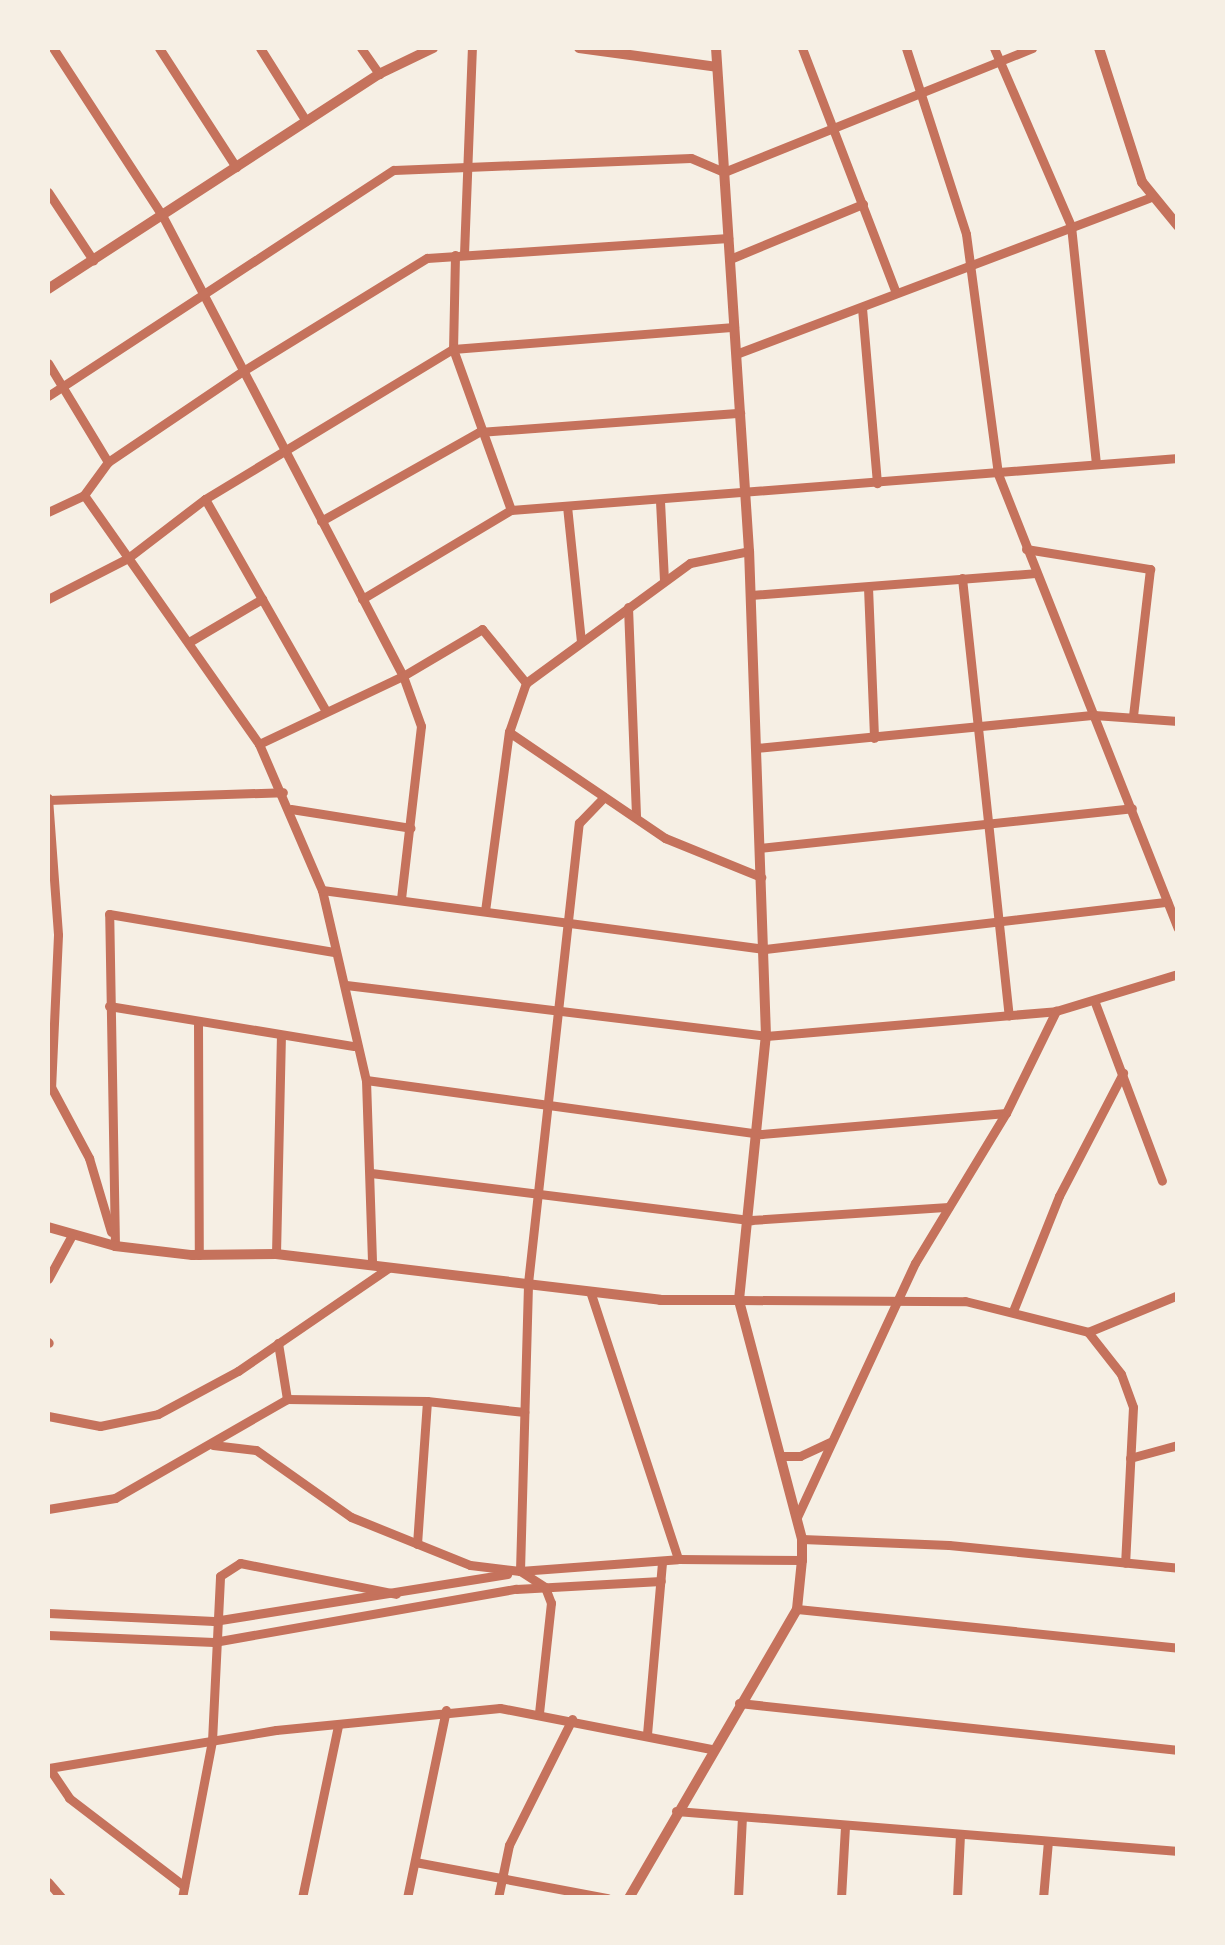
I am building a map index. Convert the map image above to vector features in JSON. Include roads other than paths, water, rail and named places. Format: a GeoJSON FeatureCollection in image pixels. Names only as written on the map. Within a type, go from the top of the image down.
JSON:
{"type":"FeatureCollection","features":[{"type":"Feature","properties":{"kind":"street"},"geometry":{"type":"LineString","coordinates":[[53,48],[162,215],[403,676],[421,726],[402,900]]}},
{"type":"Feature","properties":{"kind":"street"},"geometry":{"type":"LineString","coordinates":[[159,48],[236,166]]}},
{"type":"Feature","properties":{"kind":"street"},"geometry":{"type":"LineString","coordinates":[[260,48],[306,121]]}},
{"type":"Feature","properties":{"kind":"street"},"geometry":{"type":"LineString","coordinates":[[361,48],[379,74]]}},
{"type":"Feature","properties":{"kind":"street"},"geometry":{"type":"LineString","coordinates":[[48,289],[379,74],[433,48]]}},
{"type":"Feature","properties":{"kind":"street"},"geometry":{"type":"LineString","coordinates":[[472,48],[452,349],[479,432],[512,510]]}},
{"type":"Feature","properties":{"kind":"street"},"geometry":{"type":"LineString","coordinates":[[579,48],[717,67]]}},
{"type":"Feature","properties":{"kind":"street"},"geometry":{"type":"LineString","coordinates":[[629,1898],[711,1749],[798,1609],[802,1560],[797,1516],[739,1300],[761,1134],[766,1036],[746,490],[716,48]]}},
{"type":"Feature","properties":{"kind":"street"},"geometry":{"type":"LineString","coordinates":[[802,48],[896,292]]}},
{"type":"Feature","properties":{"kind":"street"},"geometry":{"type":"LineString","coordinates":[[906,48],[972,264],[998,474],[1178,928]]}},
{"type":"Feature","properties":{"kind":"street"},"geometry":{"type":"LineString","coordinates":[[994,48],[1070,226],[1096,463]]}},
{"type":"Feature","properties":{"kind":"street"},"geometry":{"type":"LineString","coordinates":[[48,396],[394,170],[691,158],[724,172],[1032,48]]}},
{"type":"Feature","properties":{"kind":"street"},"geometry":{"type":"LineString","coordinates":[[1099,48],[1149,198],[1178,226]]}},
{"type":"Feature","properties":{"kind":"street"},"geometry":{"type":"LineString","coordinates":[[48,192],[93,260]]}},
{"type":"Feature","properties":{"kind":"street"},"geometry":{"type":"LineString","coordinates":[[736,354],[1149,198]]}},
{"type":"Feature","properties":{"kind":"street"},"geometry":{"type":"LineString","coordinates":[[730,259],[863,204]]}},
{"type":"Feature","properties":{"kind":"street"},"geometry":{"type":"LineString","coordinates":[[48,512],[84,495],[108,462],[243,371],[426,258],[728,238]]}},
{"type":"Feature","properties":{"kind":"street"},"geometry":{"type":"LineString","coordinates":[[862,308],[878,484]]}},
{"type":"Feature","properties":{"kind":"street"},"geometry":{"type":"LineString","coordinates":[[48,599],[128,558],[205,499],[452,349],[734,327]]}},
{"type":"Feature","properties":{"kind":"street"},"geometry":{"type":"LineString","coordinates":[[48,363],[108,462]]}},
{"type":"Feature","properties":{"kind":"street"},"geometry":{"type":"LineString","coordinates":[[321,521],[479,432],[740,413]]}},
{"type":"Feature","properties":{"kind":"street"},"geometry":{"type":"LineString","coordinates":[[362,599],[512,510],[1178,458]]}},
{"type":"Feature","properties":{"kind":"street"},"geometry":{"type":"LineString","coordinates":[[84,495],[259,744],[322,890],[334,952],[346,984],[354,1046],[366,1080],[372,1265]]}},
{"type":"Feature","properties":{"kind":"street"},"geometry":{"type":"LineString","coordinates":[[205,499],[326,710]]}},
{"type":"Feature","properties":{"kind":"street"},"geometry":{"type":"LineString","coordinates":[[660,500],[664,579]]}},
{"type":"Feature","properties":{"kind":"street"},"geometry":{"type":"LineString","coordinates":[[567,506],[581,641]]}},
{"type":"Feature","properties":{"kind":"street"},"geometry":{"type":"LineString","coordinates":[[1026,549],[1150,569],[1133,716]]}},
{"type":"Feature","properties":{"kind":"street"},"geometry":{"type":"LineString","coordinates":[[485,911],[509,732],[526,683],[690,563],[749,551]]}},
{"type":"Feature","properties":{"kind":"street"},"geometry":{"type":"LineString","coordinates":[[750,595],[1035,573]]}},
{"type":"Feature","properties":{"kind":"street"},"geometry":{"type":"LineString","coordinates":[[962,578],[1009,1015]]}},
{"type":"Feature","properties":{"kind":"street"},"geometry":{"type":"LineString","coordinates":[[868,588],[874,738]]}},
{"type":"Feature","properties":{"kind":"street"},"geometry":{"type":"LineString","coordinates":[[189,642],[262,599]]}},
{"type":"Feature","properties":{"kind":"street"},"geometry":{"type":"LineString","coordinates":[[628,606],[636,817]]}},
{"type":"Feature","properties":{"kind":"street"},"geometry":{"type":"LineString","coordinates":[[259,744],[403,676],[482,629],[526,683]]}},
{"type":"Feature","properties":{"kind":"street"},"geometry":{"type":"LineString","coordinates":[[756,748],[1094,715],[1178,721]]}},
{"type":"Feature","properties":{"kind":"street"},"geometry":{"type":"LineString","coordinates":[[509,732],[664,838],[761,877]]}},
{"type":"Feature","properties":{"kind":"street"},"geometry":{"type":"LineString","coordinates":[[115,1246],[90,1158],[49,1087],[51,1001],[58,935],[48,800],[282,792]]}},
{"type":"Feature","properties":{"kind":"street"},"geometry":{"type":"LineString","coordinates":[[520,1572],[528,1283],[556,1014],[579,822],[604,797]]}},
{"type":"Feature","properties":{"kind":"street"},"geometry":{"type":"LineString","coordinates":[[760,848],[1132,808]]}},
{"type":"Feature","properties":{"kind":"street"},"geometry":{"type":"LineString","coordinates":[[290,810],[411,828]]}},
{"type":"Feature","properties":{"kind":"street"},"geometry":{"type":"LineString","coordinates":[[322,890],[764,948],[1167,902]]}},
{"type":"Feature","properties":{"kind":"street"},"geometry":{"type":"LineString","coordinates":[[115,1246],[109,914],[334,952]]}},
{"type":"Feature","properties":{"kind":"street"},"geometry":{"type":"LineString","coordinates":[[346,984],[556,1014],[766,1036],[1056,1011],[1178,974]]}},
{"type":"Feature","properties":{"kind":"street"},"geometry":{"type":"LineString","coordinates":[[1094,1000],[1162,1181]]}},
{"type":"Feature","properties":{"kind":"street"},"geometry":{"type":"LineString","coordinates":[[109,1006],[354,1046]]}},
{"type":"Feature","properties":{"kind":"street"},"geometry":{"type":"LineString","coordinates":[[797,1516],[900,1296],[1006,1113],[1056,1011]]}},
{"type":"Feature","properties":{"kind":"street"},"geometry":{"type":"LineString","coordinates":[[198,1022],[199,1255]]}},
{"type":"Feature","properties":{"kind":"street"},"geometry":{"type":"LineString","coordinates":[[276,1254],[281,1036]]}},
{"type":"Feature","properties":{"kind":"street"},"geometry":{"type":"LineString","coordinates":[[1012,1312],[1058,1196],[1123,1074]]}},
{"type":"Feature","properties":{"kind":"street"},"geometry":{"type":"LineString","coordinates":[[366,1080],[761,1134],[1006,1113]]}},
{"type":"Feature","properties":{"kind":"street"},"geometry":{"type":"LineString","coordinates":[[371,1172],[537,1196],[751,1220],[949,1207]]}},
{"type":"Feature","properties":{"kind":"street"},"geometry":{"type":"LineString","coordinates":[[48,1227],[115,1246],[199,1255],[276,1254],[590,1291],[739,1300],[900,1296],[1012,1312],[1088,1332],[1178,1295]]}},
{"type":"Feature","properties":{"kind":"street"},"geometry":{"type":"LineString","coordinates":[[48,1279],[72,1235]]}},
{"type":"Feature","properties":{"kind":"street"},"geometry":{"type":"LineString","coordinates":[[48,1416],[100,1426],[158,1414],[278,1343],[390,1267]]}},
{"type":"Feature","properties":{"kind":"street"},"geometry":{"type":"LineString","coordinates":[[590,1291],[678,1559]]}},
{"type":"Feature","properties":{"kind":"street"},"geometry":{"type":"LineString","coordinates":[[1088,1332],[1129,1388],[1126,1563]]}},
{"type":"Feature","properties":{"kind":"street"},"geometry":{"type":"LineString","coordinates":[[278,1343],[288,1399]]}},
{"type":"Feature","properties":{"kind":"street"},"geometry":{"type":"LineString","coordinates":[[48,1509],[114,1498],[288,1399],[427,1401],[524,1412]]}},
{"type":"Feature","properties":{"kind":"street"},"geometry":{"type":"LineString","coordinates":[[417,1544],[427,1401]]}},
{"type":"Feature","properties":{"kind":"street"},"geometry":{"type":"LineString","coordinates":[[781,1456],[800,1456],[832,1441]]}},
{"type":"Feature","properties":{"kind":"street"},"geometry":{"type":"LineString","coordinates":[[213,1445],[256,1450],[351,1517],[470,1565],[520,1572],[544,1587],[551,1603],[539,1713]]}},
{"type":"Feature","properties":{"kind":"street"},"geometry":{"type":"LineString","coordinates":[[1130,1458],[1178,1446]]}},
{"type":"Feature","properties":{"kind":"street"},"geometry":{"type":"LineString","coordinates":[[802,1539],[1178,1568]]}},
{"type":"Feature","properties":{"kind":"street"},"geometry":{"type":"LineString","coordinates":[[48,1612],[214,1621],[520,1572],[678,1559],[802,1560]]}},
{"type":"Feature","properties":{"kind":"street"},"geometry":{"type":"LineString","coordinates":[[646,1734],[662,1562]]}},
{"type":"Feature","properties":{"kind":"street"},"geometry":{"type":"LineString","coordinates":[[182,1898],[212,1741],[214,1621],[220,1576],[240,1563],[396,1594]]}},
{"type":"Feature","properties":{"kind":"street"},"geometry":{"type":"LineString","coordinates":[[48,1635],[214,1642],[544,1587],[660,1580]]}},
{"type":"Feature","properties":{"kind":"street"},"geometry":{"type":"LineString","coordinates":[[798,1609],[1178,1648]]}},
{"type":"Feature","properties":{"kind":"street"},"geometry":{"type":"LineString","coordinates":[[739,1703],[1178,1750]]}},
{"type":"Feature","properties":{"kind":"street"},"geometry":{"type":"LineString","coordinates":[[184,1886],[69,1798],[48,1767],[212,1741],[426,1719],[446,1710],[539,1713],[711,1749]]}},
{"type":"Feature","properties":{"kind":"street"},"geometry":{"type":"LineString","coordinates":[[408,1898],[446,1710]]}},
{"type":"Feature","properties":{"kind":"street"},"geometry":{"type":"LineString","coordinates":[[498,1898],[510,1846],[572,1719]]}},
{"type":"Feature","properties":{"kind":"street"},"geometry":{"type":"LineString","coordinates":[[302,1898],[338,1726]]}},
{"type":"Feature","properties":{"kind":"street"},"geometry":{"type":"LineString","coordinates":[[676,1811],[1178,1851]]}},
{"type":"Feature","properties":{"kind":"street"},"geometry":{"type":"LineString","coordinates":[[738,1898],[742,1817]]}},
{"type":"Feature","properties":{"kind":"street"},"geometry":{"type":"LineString","coordinates":[[841,1898],[845,1826]]}},
{"type":"Feature","properties":{"kind":"street"},"geometry":{"type":"LineString","coordinates":[[957,1898],[960,1835]]}},
{"type":"Feature","properties":{"kind":"street"},"geometry":{"type":"LineString","coordinates":[[1043,1898],[1048,1841]]}},
{"type":"Feature","properties":{"kind":"street"},"geometry":{"type":"LineString","coordinates":[[415,1862],[608,1898]]}},
{"type":"Feature","properties":{"kind":"street"},"geometry":{"type":"LineString","coordinates":[[48,1882],[62,1898]]}}]}
